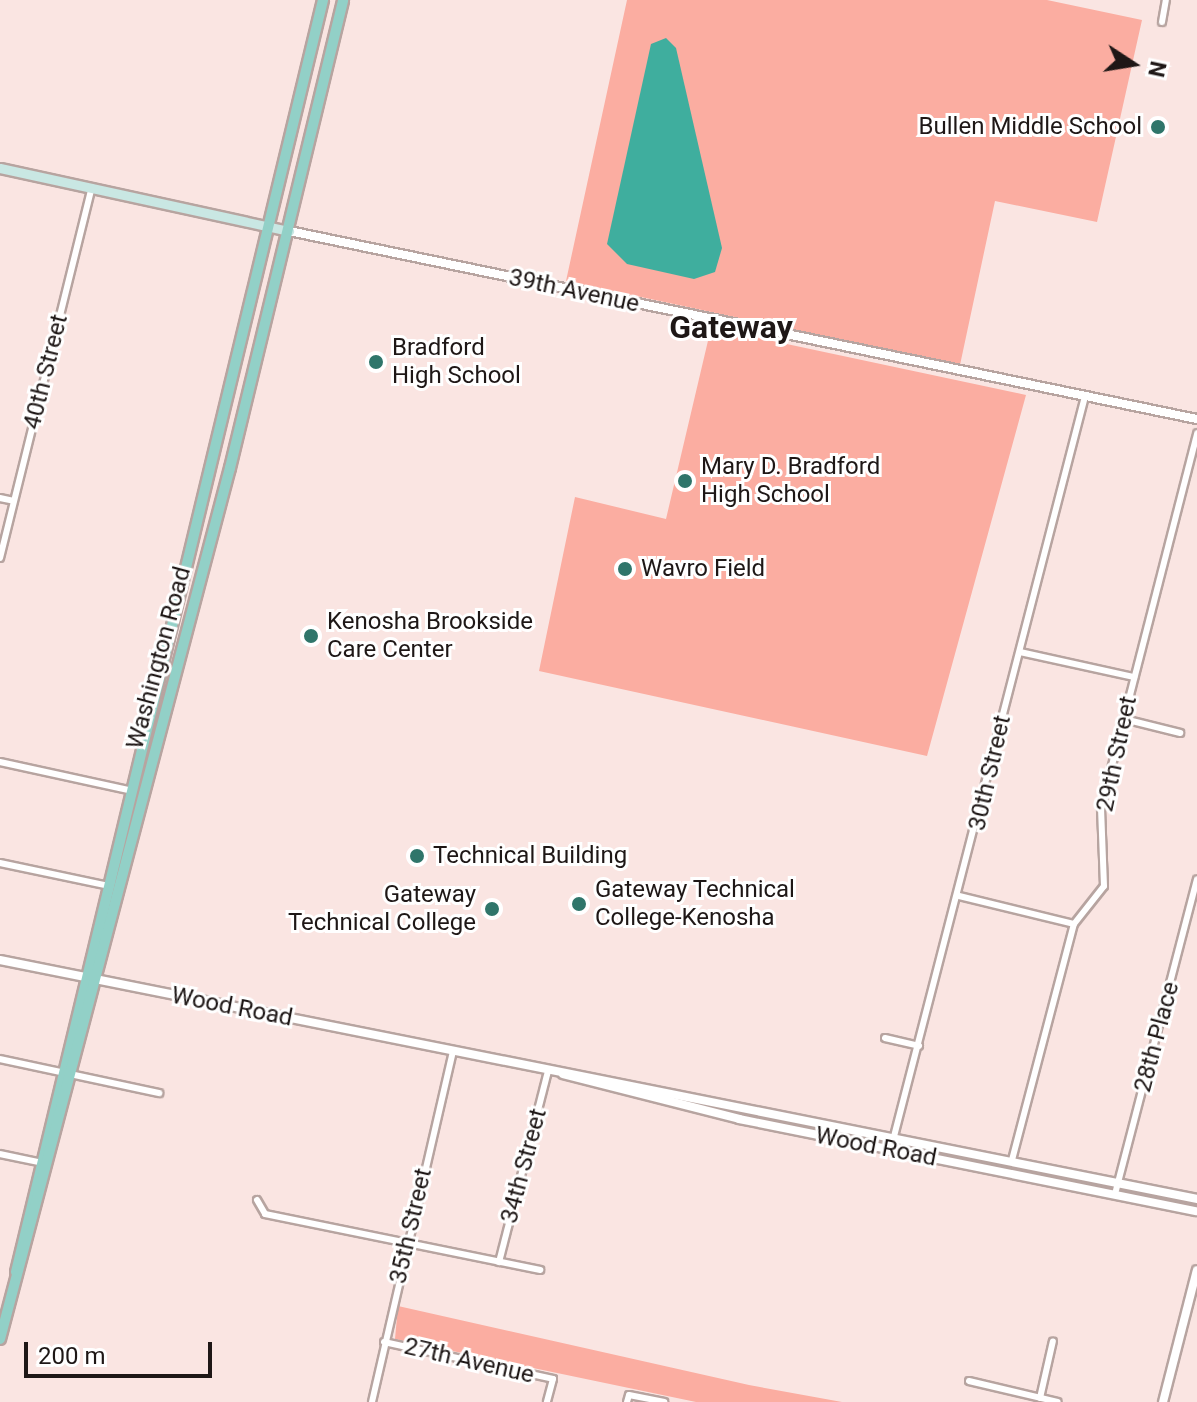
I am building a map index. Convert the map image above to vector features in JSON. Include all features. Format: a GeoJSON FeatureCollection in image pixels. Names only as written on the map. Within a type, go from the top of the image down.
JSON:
{"type":"FeatureCollection","features":[{"type":"Feature","properties":{"kind":"main road","name":"Washington Road"},"geometry":{"type":"LineString","coordinates":[[0,1339],[73,1075],[108,885],[323,0]]}},
{"type":"Feature","properties":{"kind":"main road","name":"Washington Road"},"geometry":{"type":"LineString","coordinates":[[5,1325],[59,1071],[120,888],[259,353],[343,0]]}},
{"type":"Feature","properties":{"kind":"main road","name":"39th Avenue"},"geometry":{"type":"LineString","coordinates":[[0,168],[289,231]]}},
{"type":"Feature","properties":{"kind":"main road"},"geometry":{"type":"LineString","coordinates":[[252,297],[247,345],[259,353]]}},
{"type":"Feature","properties":{"kind":"main road"},"geometry":{"type":"LineString","coordinates":[[142,747],[155,749]]}},
{"type":"Feature","properties":{"kind":"street"},"geometry":{"type":"LineString","coordinates":[[1162,22],[1166,0]]}},
{"type":"Feature","properties":{"kind":"street","name":"40th Street"},"geometry":{"type":"LineString","coordinates":[[0,558],[92,187]]}},
{"type":"Feature","properties":{"kind":"street","name":"39th Avenue"},"geometry":{"type":"LineString","coordinates":[[289,231],[1197,419]]}},
{"type":"Feature","properties":{"kind":"street","name":"30th Street"},"geometry":{"type":"LineString","coordinates":[[891,1148],[959,896],[1085,396]]}},
{"type":"Feature","properties":{"kind":"street","name":"29th Street"},"geometry":{"type":"LineString","coordinates":[[1012,1160],[1074,924],[1104,886],[1101,808],[1197,433]]}},
{"type":"Feature","properties":{"kind":"street"},"geometry":{"type":"LineString","coordinates":[[0,498],[14,501]]}},
{"type":"Feature","properties":{"kind":"street"},"geometry":{"type":"LineString","coordinates":[[1020,652],[1134,677]]}},
{"type":"Feature","properties":{"kind":"street"},"geometry":{"type":"LineString","coordinates":[[1124,719],[1180,733]]}},
{"type":"Feature","properties":{"kind":"street"},"geometry":{"type":"LineString","coordinates":[[0,762],[144,792]]}},
{"type":"Feature","properties":{"kind":"street"},"geometry":{"type":"LineString","coordinates":[[0,863],[120,888]]}},
{"type":"Feature","properties":{"kind":"street","name":"28th Place"},"geometry":{"type":"LineString","coordinates":[[1115,1194],[1197,879]]}},
{"type":"Feature","properties":{"kind":"street"},"geometry":{"type":"LineString","coordinates":[[959,896],[1074,924]]}},
{"type":"Feature","properties":{"kind":"street","name":"Wood Road"},"geometry":{"type":"LineString","coordinates":[[0,960],[548,1071],[894,1136],[1197,1199]]}},
{"type":"Feature","properties":{"kind":"street"},"geometry":{"type":"LineString","coordinates":[[885,1038],[919,1046]]}},
{"type":"Feature","properties":{"kind":"street","name":"35th Street"},"geometry":{"type":"LineString","coordinates":[[372,1402],[453,1051]]}},
{"type":"Feature","properties":{"kind":"street"},"geometry":{"type":"LineString","coordinates":[[0,1059],[159,1093]]}},
{"type":"Feature","properties":{"kind":"street","name":"34th Street"},"geometry":{"type":"LineString","coordinates":[[499,1262],[548,1071]]}},
{"type":"Feature","properties":{"kind":"street","name":"Wood Road"},"geometry":{"type":"LineString","coordinates":[[559,1072],[635,1096],[1197,1211]]}},
{"type":"Feature","properties":{"kind":"street"},"geometry":{"type":"LineString","coordinates":[[0,1154],[50,1165]]}},
{"type":"Feature","properties":{"kind":"street"},"geometry":{"type":"LineString","coordinates":[[257,1200],[265,1214],[540,1270]]}},
{"type":"Feature","properties":{"kind":"street"},"geometry":{"type":"LineString","coordinates":[[1163,1402],[1197,1270]]}},
{"type":"Feature","properties":{"kind":"street"},"geometry":{"type":"LineString","coordinates":[[1040,1398],[1053,1341]]}},
{"type":"Feature","properties":{"kind":"street","name":"27th Avenue"},"geometry":{"type":"LineString","coordinates":[[384,1342],[553,1379],[547,1402]]}},
{"type":"Feature","properties":{"kind":"street"},"geometry":{"type":"LineString","coordinates":[[969,1381],[1058,1402]]}},
{"type":"Feature","properties":{"kind":"street"},"geometry":{"type":"LineString","coordinates":[[628,1398],[664,1402]]}},
{"type":"Feature","properties":{"kind":"shaded area"},"geometry":{"type":"Polygon","coordinates":[[[627,0],[1047,0],[1142,20],[1097,222],[995,201],[960,365],[566,281],[627,0]]]}},
{"type":"Feature","properties":{"kind":"shaded area"},"geometry":{"type":"Polygon","coordinates":[[[711,328],[1026,395],[927,756],[539,671],[575,497],[666,519],[711,328]]]}},
{"type":"Feature","properties":{"kind":"shaded area"},"geometry":{"type":"Polygon","coordinates":[[[398,1306],[749,1385],[842,1402],[696,1402],[395,1339],[398,1306]]]}},
{"type":"Feature","properties":{"kind":"water"},"geometry":{"type":"Polygon","coordinates":[[[666,38],[676,48],[722,248],[715,272],[694,279],[627,264],[607,244],[651,44],[666,38]]]}},
{"type":"Feature","properties":{"kind":"place","name":"Bullen Middle School"},"geometry":{"type":"Point","coordinates":[1158,127]}},
{"type":"Feature","properties":{"kind":"place","name":"Bradford High School"},"geometry":{"type":"Point","coordinates":[376,362]}},
{"type":"Feature","properties":{"kind":"place","name":"Mary D. Bradford High School"},"geometry":{"type":"Point","coordinates":[685,481]}},
{"type":"Feature","properties":{"kind":"place","name":"Wavro Field"},"geometry":{"type":"Point","coordinates":[625,569]}},
{"type":"Feature","properties":{"kind":"place","name":"Kenosha Brookside Care Center"},"geometry":{"type":"Point","coordinates":[311,636]}},
{"type":"Feature","properties":{"kind":"place","name":"Technical Building"},"geometry":{"type":"Point","coordinates":[417,856]}},
{"type":"Feature","properties":{"kind":"place","name":"Gateway Technical College-Kenosha"},"geometry":{"type":"Point","coordinates":[579,904]}},
{"type":"Feature","properties":{"kind":"place","name":"Gateway Technical College"},"geometry":{"type":"Point","coordinates":[492,909]}},
{"type":"Feature","properties":{"kind":"district","name":"Gateway"},"geometry":{"type":"Point","coordinates":[731,327]}}]}
